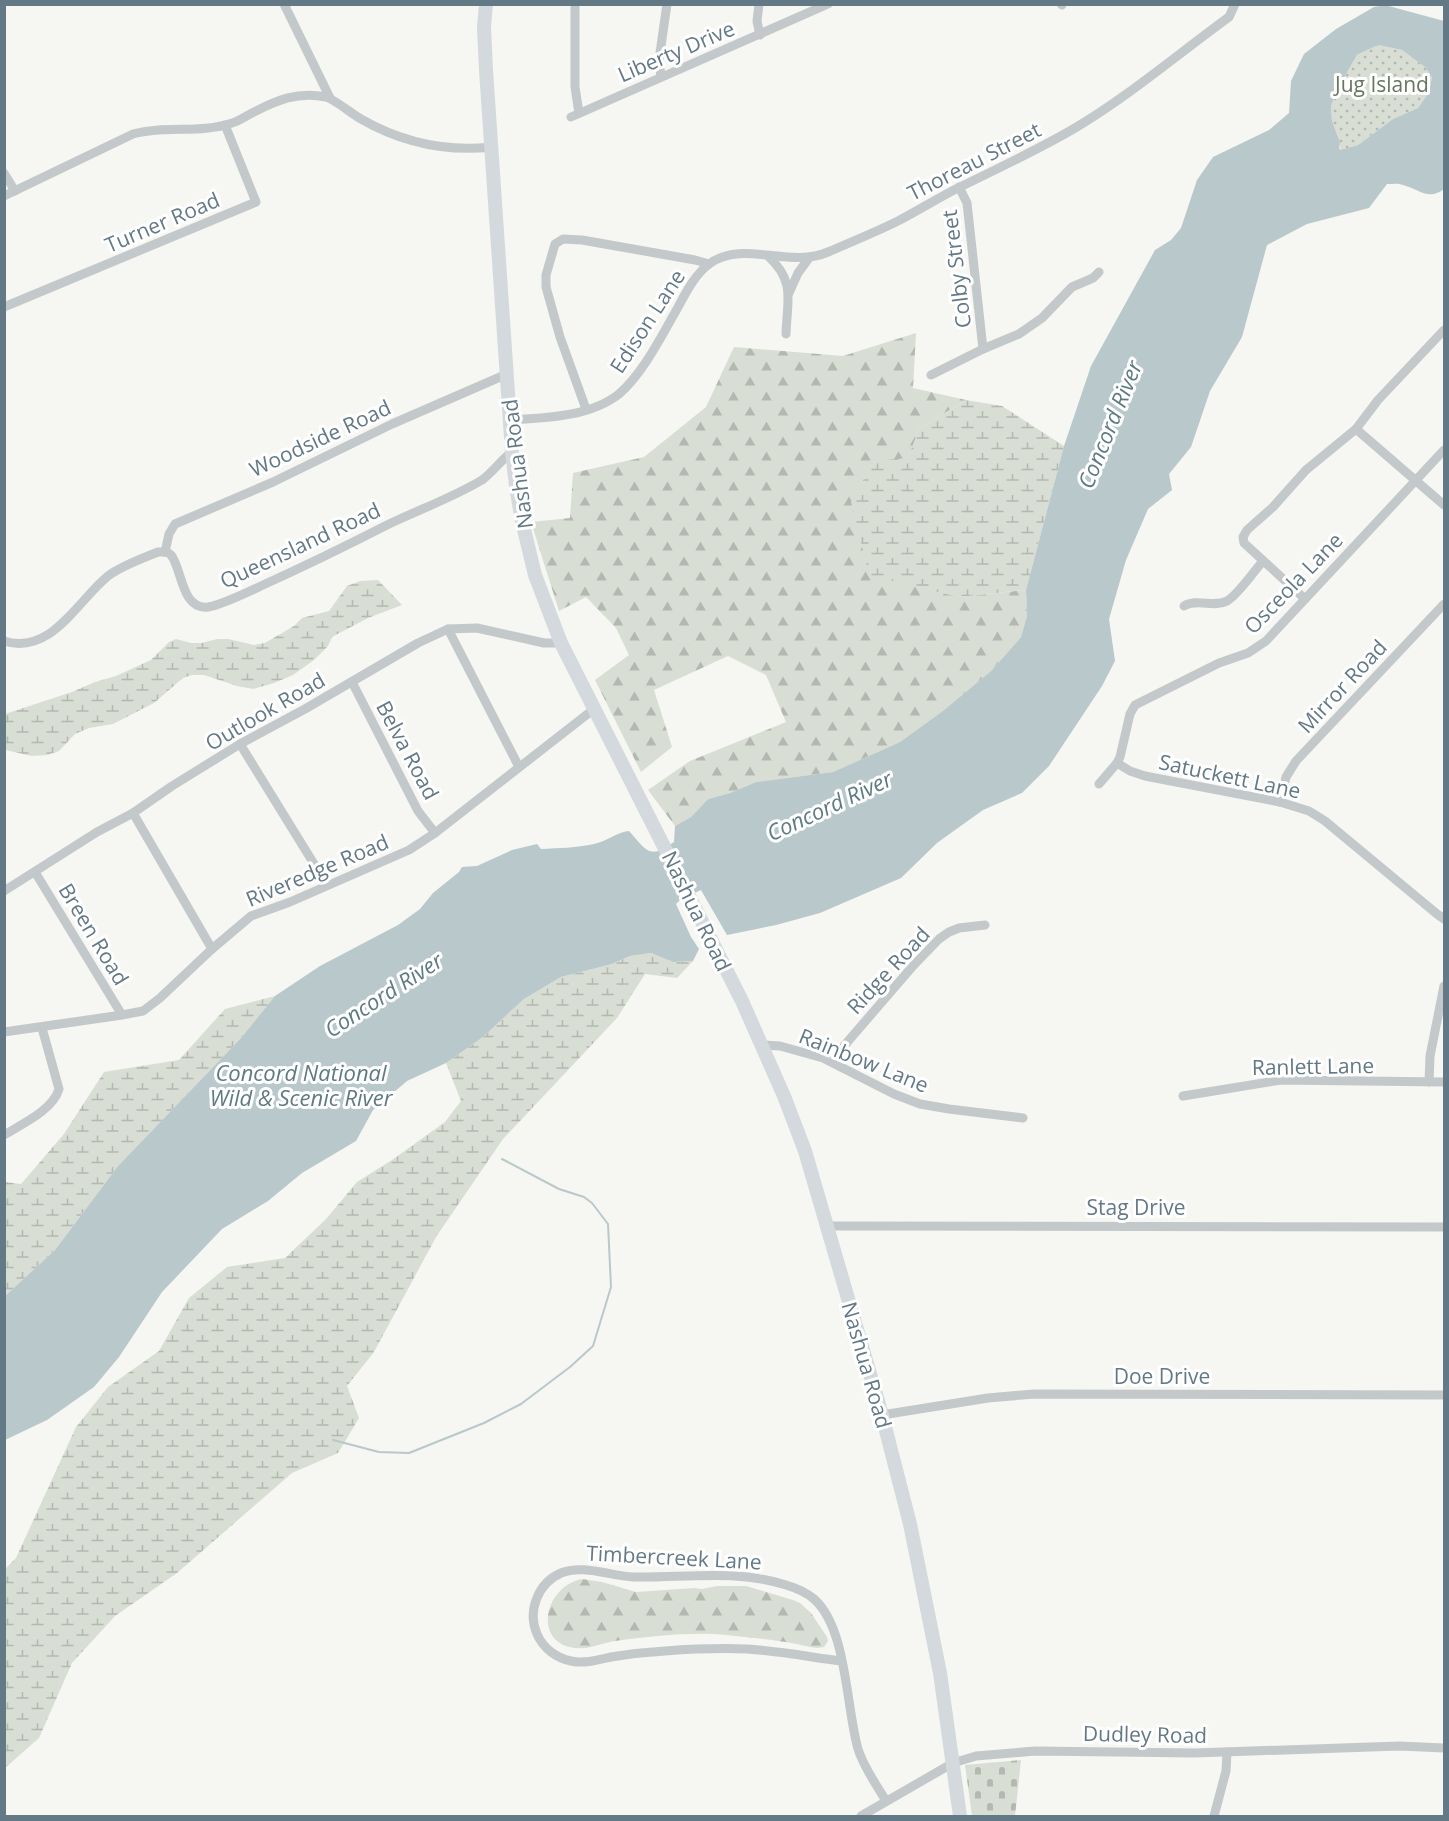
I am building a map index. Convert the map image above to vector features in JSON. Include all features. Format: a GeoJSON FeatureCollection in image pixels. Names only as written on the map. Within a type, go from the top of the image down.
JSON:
{"type":"FeatureCollection","features":[{"type":"Feature","properties":{"kind":"main road","name":"Nashua Road"},"geometry":{"type":"LineString","coordinates":[[486,4],[485,46],[512,452],[522,521],[530,557],[561,642],[763,1045],[805,1151],[882,1415],[910,1524],[940,1673],[960,1816]]}},
{"type":"Feature","properties":{"kind":"street"},"geometry":{"type":"LineString","coordinates":[[284,4],[330,98]]}},
{"type":"Feature","properties":{"kind":"street","name":"Liberty Drive"},"geometry":{"type":"LineString","coordinates":[[575,4],[575,115],[828,4]]}},
{"type":"Feature","properties":{"kind":"street"},"geometry":{"type":"LineString","coordinates":[[661,77],[659,60],[668,4]]}},
{"type":"Feature","properties":{"kind":"street"},"geometry":{"type":"LineString","coordinates":[[759,4],[757,21],[760,35]]}},
{"type":"Feature","properties":{"kind":"street","name":"Thoreau Street"},"geometry":{"type":"LineString","coordinates":[[709,264],[717,259],[736,254],[809,258],[896,222],[1076,128],[1156,73],[1229,17],[1235,4]]}},
{"type":"Feature","properties":{"kind":"street"},"geometry":{"type":"LineString","coordinates":[[4,196],[133,134],[150,130],[193,130],[225,125],[289,96],[330,98],[360,119],[398,137],[418,143],[468,149],[492,147]]}},
{"type":"Feature","properties":{"kind":"street","name":"Turner Road"},"geometry":{"type":"LineString","coordinates":[[4,307],[256,202],[225,125]]}},
{"type":"Feature","properties":{"kind":"street"},"geometry":{"type":"LineString","coordinates":[[4,173],[15,191]]}},
{"type":"Feature","properties":{"kind":"street","name":"Colby Street"},"geometry":{"type":"LineString","coordinates":[[960,187],[967,203],[983,349]]}},
{"type":"Feature","properties":{"kind":"street"},"geometry":{"type":"LineString","coordinates":[[586,409],[560,338],[545,284],[553,247],[557,241],[582,240],[709,264]]}},
{"type":"Feature","properties":{"kind":"street"},"geometry":{"type":"LineString","coordinates":[[768,256],[780,270],[789,293]]}},
{"type":"Feature","properties":{"kind":"street"},"geometry":{"type":"LineString","coordinates":[[786,333],[789,293],[798,273],[809,258]]}},
{"type":"Feature","properties":{"kind":"street","name":"Edison Lane"},"geometry":{"type":"LineString","coordinates":[[510,420],[552,417],[586,409],[613,398],[627,386],[653,349],[692,283],[709,264]]}},
{"type":"Feature","properties":{"kind":"street"},"geometry":{"type":"LineString","coordinates":[[931,375],[983,349],[1007,340],[1031,326],[1046,314],[1067,291],[1100,272]]}},
{"type":"Feature","properties":{"kind":"street"},"geometry":{"type":"LineString","coordinates":[[1305,599],[1245,543],[1243,537],[1247,530],[1273,507],[1299,476],[1356,429],[1378,400],[1444,330]]}},
{"type":"Feature","properties":{"kind":"street","name":"Woodside Road"},"geometry":{"type":"LineString","coordinates":[[165,552],[169,534],[175,524],[273,482],[392,424],[507,374]]}},
{"type":"Feature","properties":{"kind":"street"},"geometry":{"type":"LineString","coordinates":[[1356,429],[1444,505]]}},
{"type":"Feature","properties":{"kind":"street","name":"Osceola Lane"},"geometry":{"type":"LineString","coordinates":[[1117,763],[1130,714],[1135,705],[1219,663],[1258,648],[1390,507],[1418,481],[1444,450]]}},
{"type":"Feature","properties":{"kind":"street","name":"Queensland Road"},"geometry":{"type":"LineString","coordinates":[[165,552],[171,555],[191,601],[207,607],[246,593],[390,524],[433,506],[484,478],[512,452]]}},
{"type":"Feature","properties":{"kind":"street"},"geometry":{"type":"LineString","coordinates":[[4,641],[33,642],[56,630],[109,575],[158,552],[165,552]]}},
{"type":"Feature","properties":{"kind":"street"},"geometry":{"type":"LineString","coordinates":[[1184,606],[1191,603],[1227,601],[1263,561]]}},
{"type":"Feature","properties":{"kind":"street","name":"Mirror Road"},"geometry":{"type":"LineString","coordinates":[[1280,802],[1286,777],[1296,761],[1444,604]]}},
{"type":"Feature","properties":{"kind":"street","name":"Outlook Road"},"geometry":{"type":"LineString","coordinates":[[4,891],[97,832],[133,813],[240,744],[418,643],[448,629],[477,628],[544,643],[561,642]]}},
{"type":"Feature","properties":{"kind":"street"},"geometry":{"type":"LineString","coordinates":[[448,629],[519,767]]}},
{"type":"Feature","properties":{"kind":"street","name":"Belva Road"},"geometry":{"type":"LineString","coordinates":[[352,682],[418,811],[435,833]]}},
{"type":"Feature","properties":{"kind":"street","name":"Riveredge Road"},"geometry":{"type":"LineString","coordinates":[[4,1032],[143,1011],[251,916],[291,902],[409,850],[435,833],[594,709]]}},
{"type":"Feature","properties":{"kind":"street"},"geometry":{"type":"LineString","coordinates":[[240,744],[327,885]]}},
{"type":"Feature","properties":{"kind":"street"},"geometry":{"type":"LineString","coordinates":[[1100,784],[1117,763]]}},
{"type":"Feature","properties":{"kind":"street","name":"Satuckett Lane"},"geometry":{"type":"LineString","coordinates":[[1117,763],[1145,776],[1280,802],[1309,811],[1325,821],[1444,919]]}},
{"type":"Feature","properties":{"kind":"street"},"geometry":{"type":"LineString","coordinates":[[133,813],[212,949]]}},
{"type":"Feature","properties":{"kind":"street","name":"Breen Road"},"geometry":{"type":"LineString","coordinates":[[35,872],[122,1015]]}},
{"type":"Feature","properties":{"kind":"street","name":"Ridge Road"},"geometry":{"type":"LineString","coordinates":[[831,1061],[939,939],[960,928],[985,926]]}},
{"type":"Feature","properties":{"kind":"street"},"geometry":{"type":"LineString","coordinates":[[1429,1082],[1430,1056],[1444,986]]}},
{"type":"Feature","properties":{"kind":"street"},"geometry":{"type":"LineString","coordinates":[[4,1135],[49,1106],[57,1097],[59,1089],[42,1028]]}},
{"type":"Feature","properties":{"kind":"street","name":"Rainbow Lane"},"geometry":{"type":"LineString","coordinates":[[763,1045],[780,1046],[831,1061],[894,1094],[920,1104],[1023,1118]]}},
{"type":"Feature","properties":{"kind":"street","name":"Ranlett Lane"},"geometry":{"type":"LineString","coordinates":[[1183,1096],[1281,1080],[1444,1082]]}},
{"type":"Feature","properties":{"kind":"street","name":"Stag Drive"},"geometry":{"type":"LineString","coordinates":[[827,1226],[1444,1227]]}},
{"type":"Feature","properties":{"kind":"street","name":"Doe Drive"},"geometry":{"type":"LineString","coordinates":[[882,1415],[988,1398],[1034,1394],[1444,1395]]}},
{"type":"Feature","properties":{"kind":"street","name":"Timbercreek Lane"},"geometry":{"type":"LineString","coordinates":[[841,1661],[727,1649],[651,1651],[573,1662],[558,1657],[545,1647],[534,1626],[533,1610],[538,1595],[547,1582],[560,1574],[576,1570],[632,1577],[716,1574],[742,1576],[799,1589],[816,1600],[835,1631],[860,1754],[886,1801]]}},
{"type":"Feature","properties":{"kind":"street","name":"Dudley Road"},"geometry":{"type":"LineString","coordinates":[[861,1816],[953,1763],[976,1756],[1035,1751],[1227,1752],[1399,1746],[1444,1748]]}},
{"type":"Feature","properties":{"kind":"street"},"geometry":{"type":"LineString","coordinates":[[1214,1816],[1226,1771],[1227,1752]]}},
{"type":"Feature","properties":{"kind":"green space","name":"Jug Island"},"geometry":{"type":"Polygon","coordinates":[[[1378,45],[1402,50],[1425,67],[1432,77],[1429,92],[1418,108],[1393,119],[1358,145],[1340,150],[1332,121],[1331,106],[1338,88],[1357,55],[1378,45]]]}},
{"type":"Feature","properties":{"kind":"green space"},"geometry":{"type":"Polygon","coordinates":[[[916,333],[913,388],[966,400],[919,429],[908,459],[958,597],[1026,590],[1027,616],[1021,637],[991,671],[944,710],[900,742],[833,772],[756,782],[708,799],[691,817],[675,826],[648,790],[690,761],[786,722],[766,675],[728,656],[654,690],[672,747],[641,772],[595,680],[629,655],[616,628],[586,597],[559,611],[531,522],[570,518],[573,473],[644,457],[706,407],[734,347],[843,356],[916,333]]]}},
{"type":"Feature","properties":{"kind":"green space"},"geometry":{"type":"Polygon","coordinates":[[[966,400],[1002,406],[1064,446],[1026,590],[958,597],[869,575],[851,502],[874,461],[908,458],[919,429],[966,400]]]}},
{"type":"Feature","properties":{"kind":"green space"},"geometry":{"type":"Polygon","coordinates":[[[378,580],[402,605],[368,618],[332,637],[328,646],[314,660],[293,675],[253,689],[204,675],[192,675],[183,678],[154,703],[113,724],[89,728],[75,734],[59,751],[32,756],[5,750],[5,714],[116,676],[151,660],[169,642],[176,639],[191,643],[228,639],[254,645],[265,643],[294,626],[302,618],[329,611],[347,586],[360,581],[378,580]]]}},
{"type":"Feature","properties":{"kind":"green space"},"geometry":{"type":"Polygon","coordinates":[[[651,953],[673,962],[693,961],[677,978],[645,974],[617,1018],[503,1139],[436,1237],[374,1352],[347,1386],[359,1418],[338,1453],[292,1473],[177,1573],[115,1616],[72,1663],[39,1738],[5,1768],[4,1570],[16,1558],[76,1427],[108,1387],[159,1351],[189,1298],[227,1267],[285,1258],[326,1219],[357,1182],[445,1122],[461,1101],[446,1063],[483,1037],[524,999],[561,977],[612,964],[630,956],[651,953]]]}},
{"type":"Feature","properties":{"kind":"green space"},"geometry":{"type":"Polygon","coordinates":[[[275,996],[241,1038],[118,1166],[55,1250],[5,1296],[5,1182],[21,1184],[64,1134],[104,1072],[179,1060],[225,1009],[275,996]]]}},
{"type":"Feature","properties":{"kind":"green space"},"geometry":{"type":"Polygon","coordinates":[[[582,1579],[636,1592],[746,1586],[800,1603],[811,1613],[828,1641],[824,1647],[817,1648],[773,1640],[715,1634],[688,1634],[575,1648],[562,1644],[553,1637],[548,1627],[548,1615],[559,1593],[569,1584],[582,1579]]]}},
{"type":"Feature","properties":{"kind":"green space"},"geometry":{"type":"Polygon","coordinates":[[[1021,1760],[1015,1816],[972,1816],[965,1765],[1021,1760]]]}},
{"type":"Feature","properties":{"kind":"water","name":"Concord National Wild & Scenic River"},"geometry":{"type":"Polygon","coordinates":[[[1385,5],[1444,21],[1444,189],[1428,194],[1401,184],[1387,184],[1369,208],[1307,224],[1267,245],[1242,337],[1210,391],[1191,447],[1169,474],[1172,490],[1148,509],[1126,560],[1109,619],[1115,661],[1102,686],[1049,766],[1022,793],[983,810],[937,843],[901,878],[820,913],[727,935],[701,890],[681,899],[676,904],[699,949],[693,961],[673,962],[651,953],[630,956],[612,964],[561,977],[524,999],[483,1037],[446,1063],[407,1081],[373,1110],[356,1141],[302,1173],[268,1201],[222,1229],[162,1292],[119,1357],[94,1387],[47,1420],[5,1440],[5,1296],[55,1250],[118,1166],[241,1038],[275,996],[320,966],[398,925],[420,909],[433,893],[462,867],[477,866],[512,850],[537,844],[541,849],[581,846],[598,843],[629,831],[649,851],[659,851],[674,842],[675,826],[691,817],[708,799],[756,782],[833,772],[900,742],[944,710],[991,671],[1021,637],[1027,616],[1026,590],[1064,446],[1091,366],[1155,250],[1171,240],[1181,228],[1197,180],[1213,157],[1269,130],[1289,113],[1291,81],[1304,54],[1336,29],[1374,7],[1385,5]],[[1378,45],[1357,55],[1338,88],[1331,106],[1332,121],[1340,142],[1340,150],[1358,145],[1393,119],[1418,108],[1429,92],[1432,77],[1425,67],[1402,50],[1378,45]]]}},
{"type":"Feature","properties":{"kind":"waterway"},"geometry":{"type":"LineString","coordinates":[[333,1440],[379,1452],[409,1453],[484,1423],[521,1404],[570,1367],[593,1346],[611,1287],[608,1224],[592,1203],[584,1197],[559,1189],[502,1159]]}},
{"type":"Feature","properties":{"kind":"water label","name":"Concord River"},"geometry":{"type":"Point","coordinates":[1109,424]}},
{"type":"Feature","properties":{"kind":"water label","name":"Concord River"},"geometry":{"type":"Point","coordinates":[829,805]}},
{"type":"Feature","properties":{"kind":"water label","name":"Concord River"},"geometry":{"type":"Point","coordinates":[383,994]}}]}
